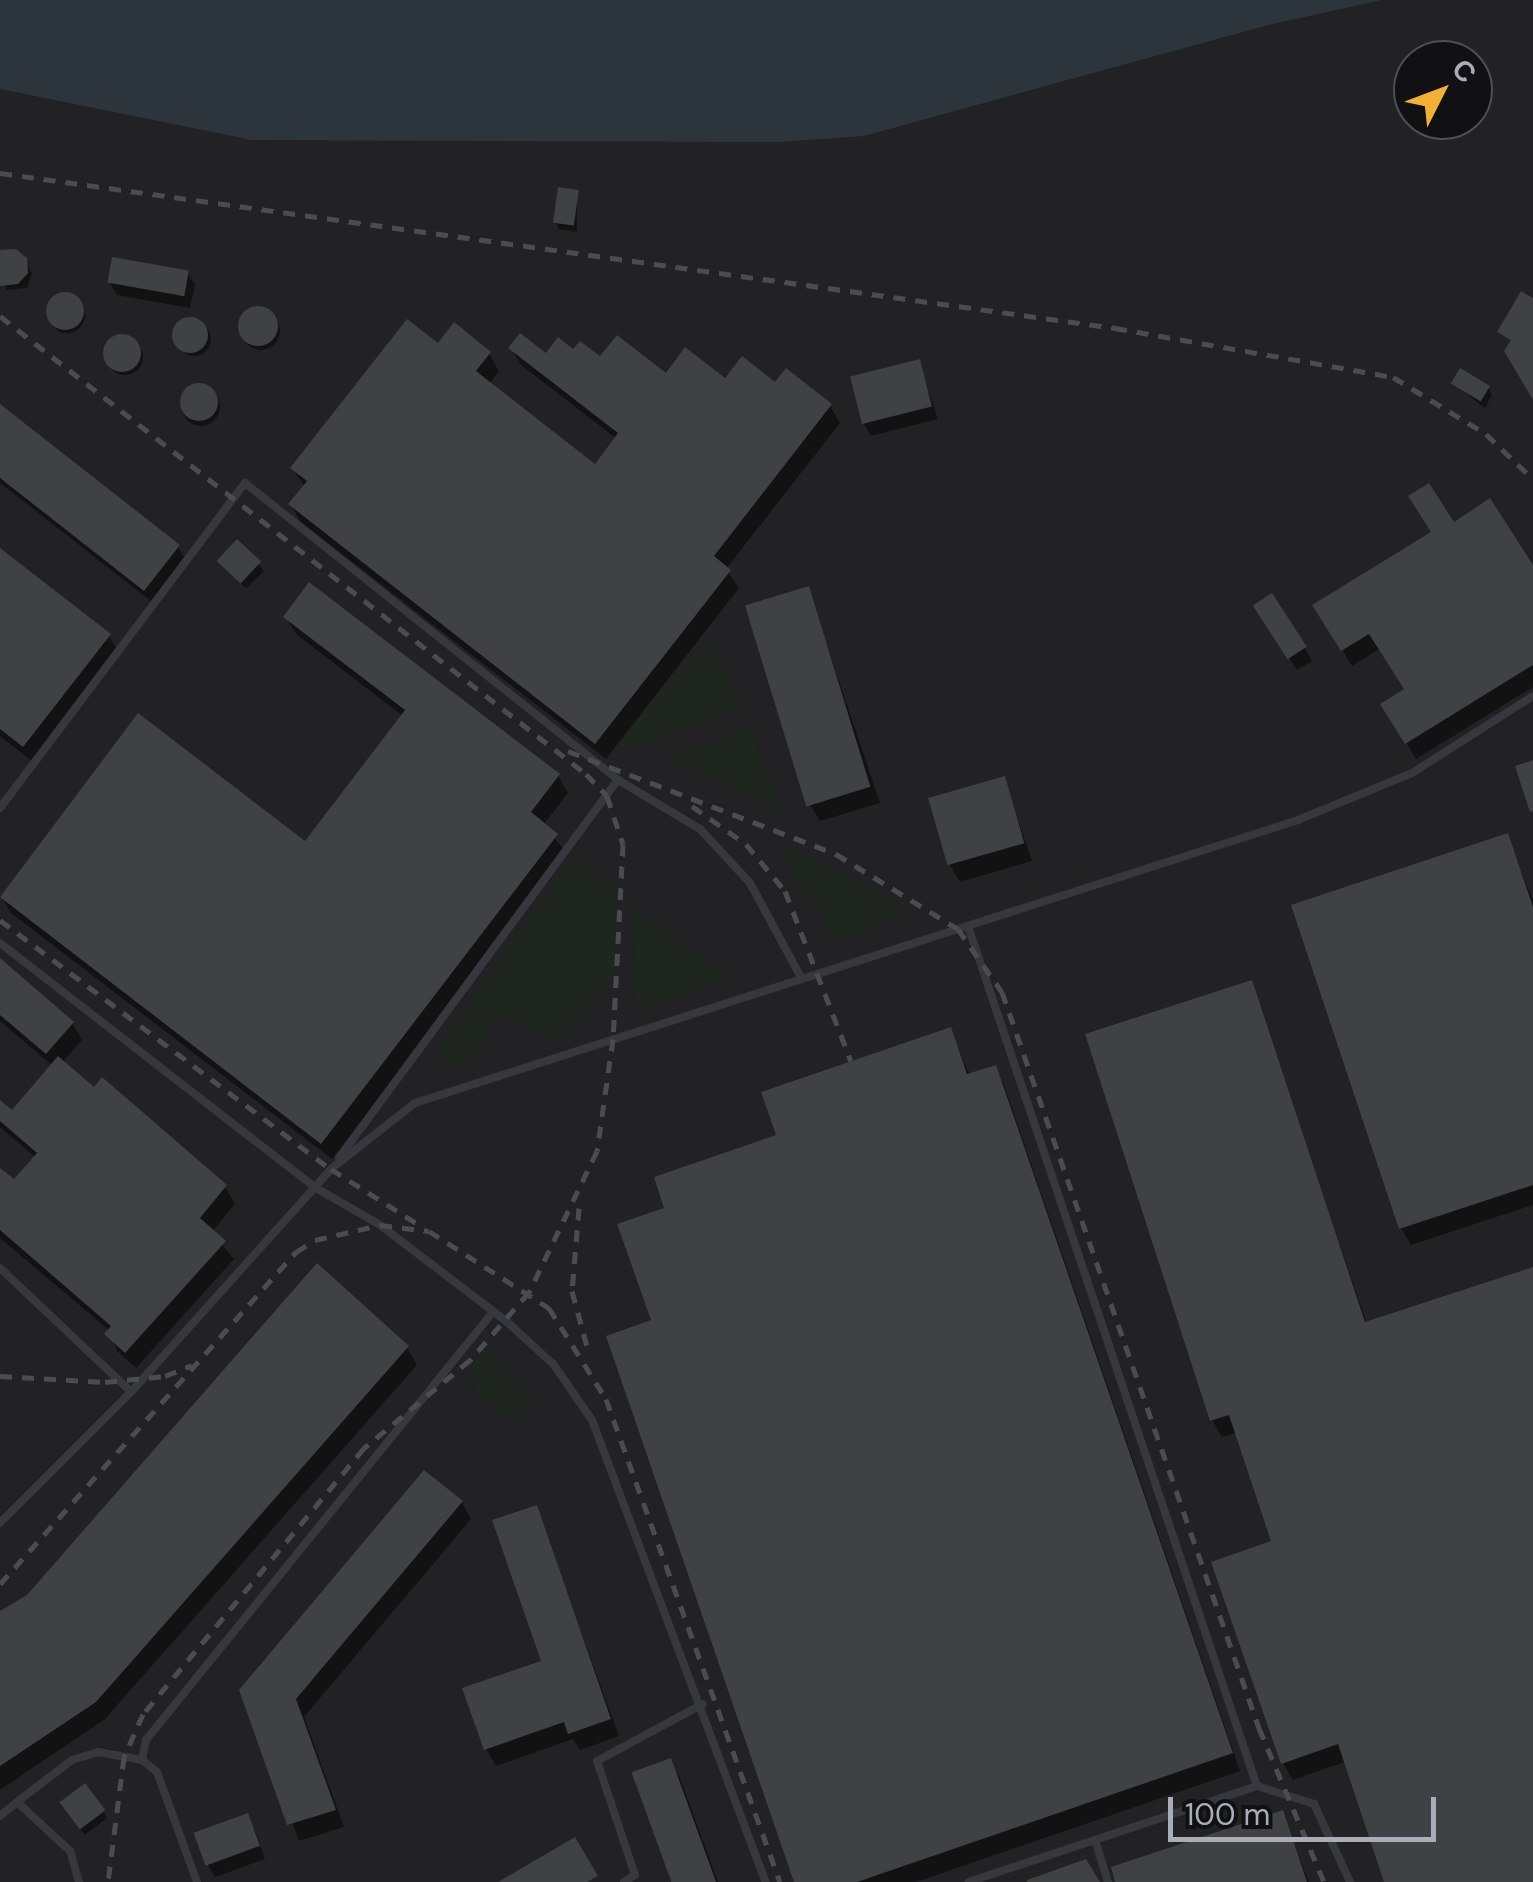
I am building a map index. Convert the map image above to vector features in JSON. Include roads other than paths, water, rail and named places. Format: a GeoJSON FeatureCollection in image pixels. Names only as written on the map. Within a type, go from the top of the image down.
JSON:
{"type":"FeatureCollection","features":[{"type":"Feature","properties":{"kind":"lane"},"geometry":{"type":"LineString","coordinates":[[0,808],[245,483],[618,780],[700,829],[728,855],[802,979]]}},
{"type":"Feature","properties":{"kind":"lane"},"geometry":{"type":"LineString","coordinates":[[330,1170],[415,1102],[1298,820],[1412,773],[1533,696]]}},
{"type":"Feature","properties":{"kind":"lane"},"geometry":{"type":"LineString","coordinates":[[0,1523],[132,1392],[316,1188],[618,780]]}},
{"type":"Feature","properties":{"kind":"lane"},"geometry":{"type":"LineString","coordinates":[[968,926],[1257,1786]]}},
{"type":"Feature","properties":{"kind":"lane"},"geometry":{"type":"LineString","coordinates":[[0,942],[316,1188],[380,1225],[493,1312],[554,1366],[592,1420],[703,1704],[766,1882]]}},
{"type":"Feature","properties":{"kind":"lane"},"geometry":{"type":"LineString","coordinates":[[0,1268],[132,1392]]}},
{"type":"Feature","properties":{"kind":"lane"},"geometry":{"type":"LineString","coordinates":[[142,1760],[155,1723],[493,1312]]}},
{"type":"Feature","properties":{"kind":"lane"},"geometry":{"type":"LineString","coordinates":[[624,1882],[636,1879],[597,1760],[703,1704]]}},
{"type":"Feature","properties":{"kind":"lane"},"geometry":{"type":"LineString","coordinates":[[0,1816],[72,1760],[98,1752],[142,1760],[157,1772],[197,1882]]}},
{"type":"Feature","properties":{"kind":"lane"},"geometry":{"type":"LineString","coordinates":[[969,1882],[1257,1786],[1314,1804],[1350,1882]]}},
{"type":"Feature","properties":{"kind":"lane"},"geometry":{"type":"LineString","coordinates":[[17,1802],[70,1850],[80,1882]]}},
{"type":"Feature","properties":{"kind":"lane"},"geometry":{"type":"LineString","coordinates":[[1094,1840],[1108,1882]]}},
{"type":"Feature","properties":{"kind":"railway"},"geometry":{"type":"LineString","coordinates":[[0,173],[1115,328],[1393,377],[1486,434],[1533,479]]}},
{"type":"Feature","properties":{"kind":"railway"},"geometry":{"type":"LineString","coordinates":[[0,316],[586,774],[607,796],[623,844],[613,1039],[597,1151],[529,1292],[470,1360],[364,1448],[143,1714],[124,1757],[108,1882]]}},
{"type":"Feature","properties":{"kind":"railway"},"geometry":{"type":"LineString","coordinates":[[568,751],[836,854],[958,929],[1002,992],[1259,1728],[1324,1882]]}},
{"type":"Feature","properties":{"kind":"railway"},"geometry":{"type":"LineString","coordinates":[[692,806],[746,844],[785,891],[851,1061]]}},
{"type":"Feature","properties":{"kind":"railway"},"geometry":{"type":"LineString","coordinates":[[0,920],[331,1169],[424,1228]]}},
{"type":"Feature","properties":{"kind":"railway"},"geometry":{"type":"LineString","coordinates":[[579,1208],[572,1291],[588,1350]]}},
{"type":"Feature","properties":{"kind":"railway"},"geometry":{"type":"LineString","coordinates":[[0,1584],[296,1252],[315,1240],[380,1225],[429,1231],[549,1308],[606,1399],[780,1882]]}},
{"type":"Feature","properties":{"kind":"railway"},"geometry":{"type":"LineString","coordinates":[[0,1376],[105,1382],[165,1376],[192,1365]]}}]}
